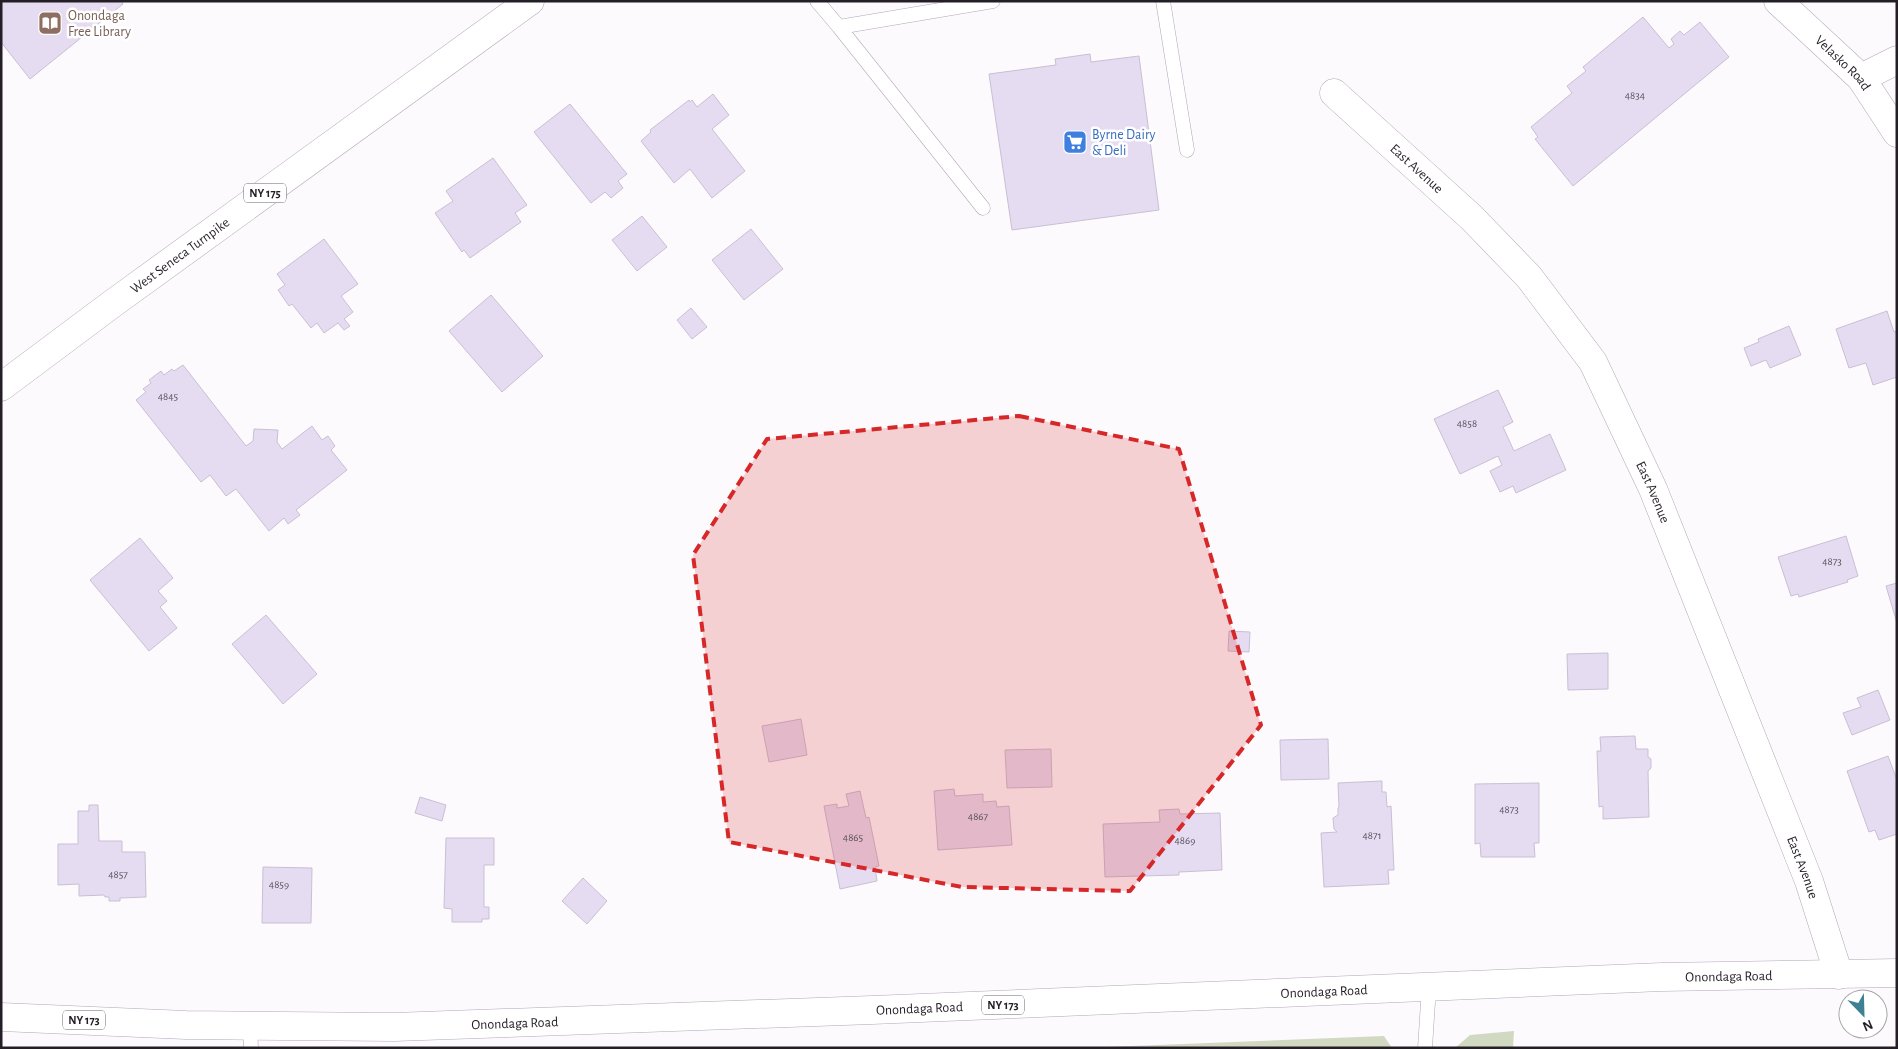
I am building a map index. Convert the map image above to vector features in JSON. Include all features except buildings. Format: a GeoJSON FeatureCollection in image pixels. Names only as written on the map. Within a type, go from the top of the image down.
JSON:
{"type":"FeatureCollection","features":[{"type":"Feature","properties":{"kind":"main road","name":"Velasko Road"},"geometry":{"type":"LineString","coordinates":[[1778,1],[1861,78],[1897,134]]}},
{"type":"Feature","properties":{"kind":"main road","name":"West Seneca Turnpike"},"geometry":{"type":"LineString","coordinates":[[1,387],[516,5]]}},
{"type":"Feature","properties":{"kind":"main road"},"geometry":{"type":"LineString","coordinates":[[1861,78],[1897,60]]}},
{"type":"Feature","properties":{"kind":"main road","name":"East Avenue"},"geometry":{"type":"LineString","coordinates":[[1334,93],[1472,218],[1529,277],[1593,362],[1653,488],[1809,881],[1839,976]]}},
{"type":"Feature","properties":{"kind":"main road","name":"Onondaga Road"},"geometry":{"type":"LineString","coordinates":[[1,1017],[186,1025],[250,1037],[404,1027],[892,1010],[1662,978],[1897,974]]}},
{"type":"Feature","properties":{"kind":"lane"},"geometry":{"type":"LineString","coordinates":[[817,1],[983,208]]}},
{"type":"Feature","properties":{"kind":"lane"},"geometry":{"type":"LineString","coordinates":[[1163,1],[1187,150]]}},
{"type":"Feature","properties":{"kind":"lane"},"geometry":{"type":"LineString","coordinates":[[838,28],[989,2]]}},
{"type":"Feature","properties":{"kind":"lane"},"geometry":{"type":"LineString","coordinates":[[1425,1048],[1429,987]]}},
{"type":"Feature","properties":{"kind":"highlighted area"},"geometry":{"type":"Polygon","coordinates":[[[1019,416],[1179,449],[1261,725],[1130,891],[962,887],[729,842],[693,555],[767,439],[1019,416]]]}},
{"type":"Feature","properties":{"kind":"green space"},"geometry":{"type":"Polygon","coordinates":[[[1514,1031],[1513,1048],[1455,1048],[1470,1035],[1514,1031]]]}},
{"type":"Feature","properties":{"kind":"green space"},"geometry":{"type":"Polygon","coordinates":[[[1384,1036],[1392,1048],[1080,1048],[1384,1036]]]}},
{"type":"Feature","properties":{"kind":"place","name":"Onondaga Free Library"},"geometry":{"type":"Point","coordinates":[50,23]}},
{"type":"Feature","properties":{"kind":"place","name":"Byrne Dairy & Deli"},"geometry":{"type":"Point","coordinates":[1075,142]}}]}
